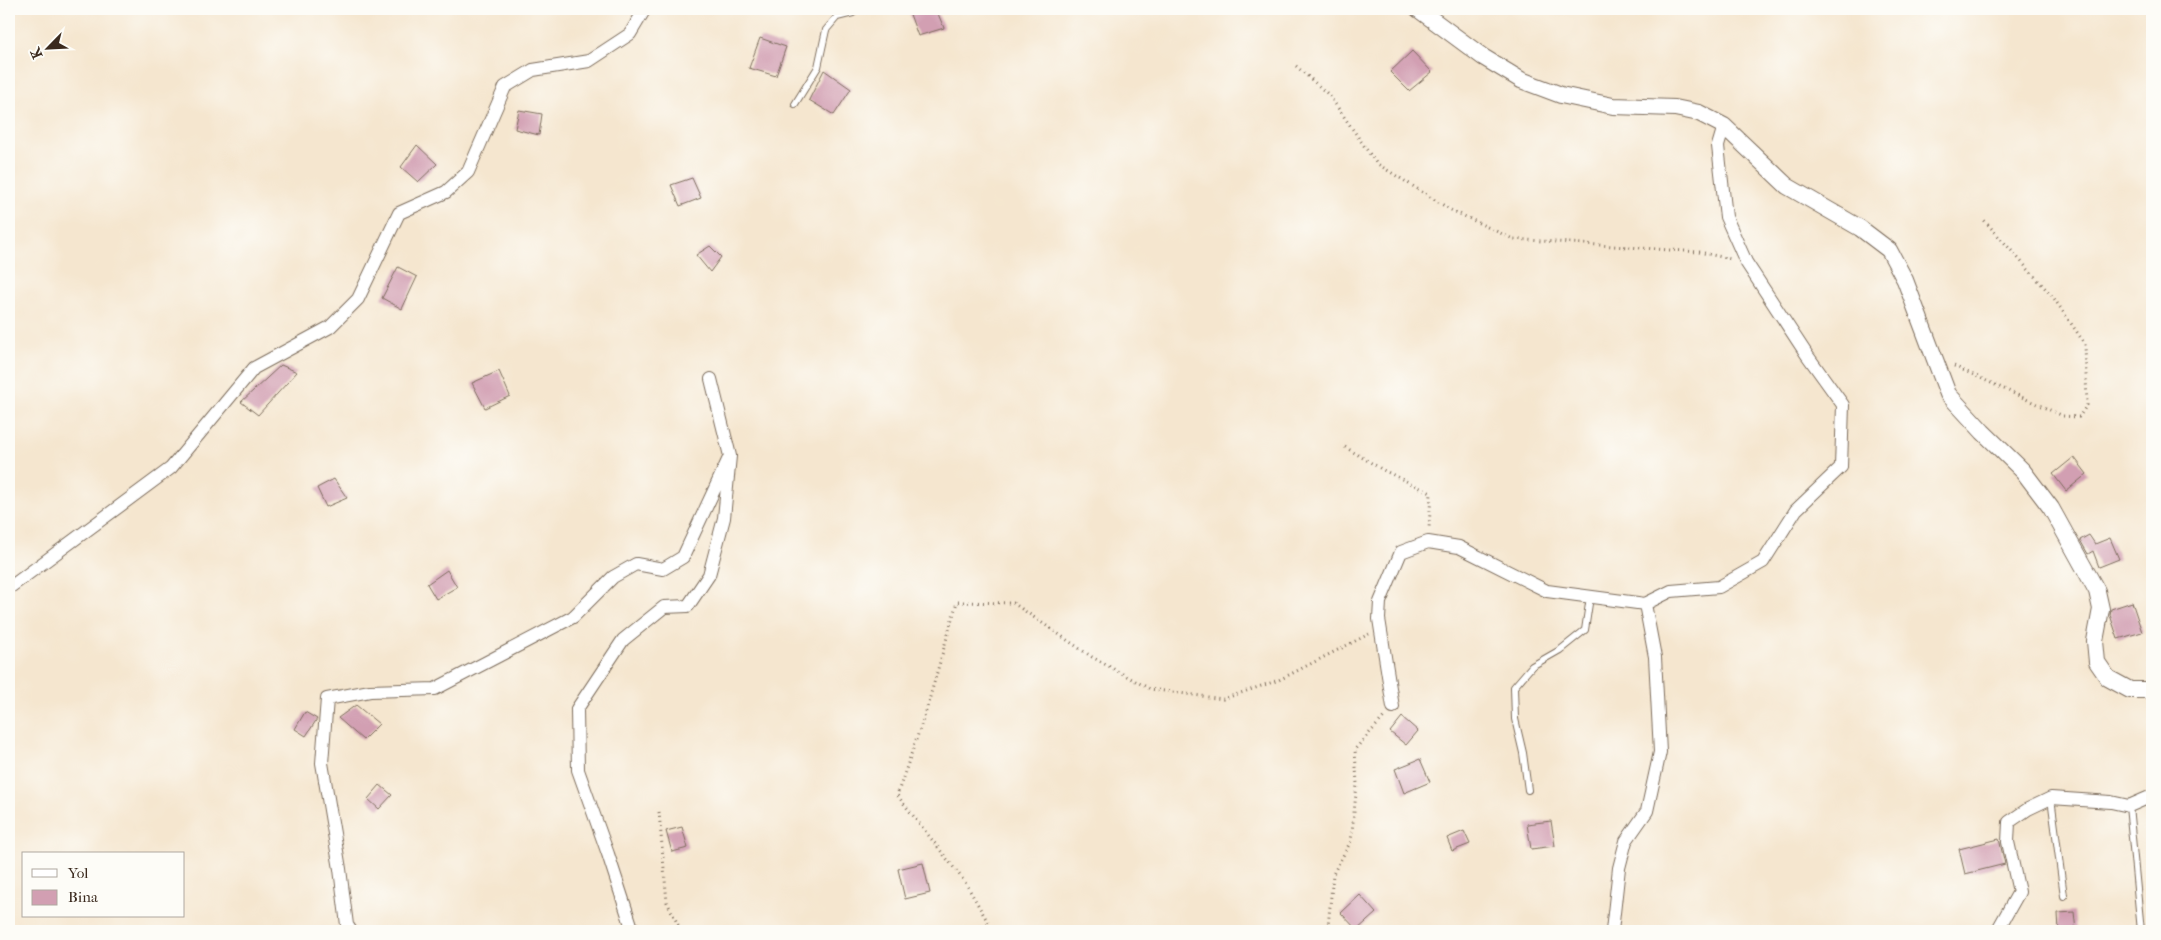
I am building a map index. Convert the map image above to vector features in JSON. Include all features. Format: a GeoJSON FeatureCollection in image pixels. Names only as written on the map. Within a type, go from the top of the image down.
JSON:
{"type":"FeatureCollection","features":[{"type":"Feature","properties":{"kind":"street"},"geometry":{"type":"LineString","coordinates":[[9,588],[172,468],[254,368],[330,327],[358,299],[399,212],[446,192],[468,172],[505,87],[533,70],[589,61],[630,34],[645,9]]}},
{"type":"Feature","properties":{"kind":"street"},"geometry":{"type":"LineString","coordinates":[[1418,9],[1483,57],[1506,71],[1521,80],[1561,95],[1613,106],[1675,108],[1699,113],[1724,126],[1787,186],[1860,228],[1889,250],[1905,280],[1948,394],[2023,471],[2051,508],[2093,583],[2097,591],[2100,609],[2096,641],[2097,662],[2108,678],[2130,690],[2152,690]]}},
{"type":"Feature","properties":{"kind":"street"},"geometry":{"type":"LineString","coordinates":[[1393,707],[1381,628],[1380,602],[1401,552],[1428,542],[1459,547],[1547,591],[1645,604],[1671,591],[1720,587],[1763,562],[1796,510],[1841,467],[1843,406],[1746,262],[1726,217],[1718,146],[1724,126]]}},
{"type":"Feature","properties":{"kind":"street"},"geometry":{"type":"LineString","coordinates":[[633,931],[578,770],[577,710],[623,640],[664,606],[688,606],[709,575],[724,518],[730,456],[711,379]]}},
{"type":"Feature","properties":{"kind":"street"},"geometry":{"type":"LineString","coordinates":[[351,931],[347,925],[340,869],[322,763],[327,699],[370,691],[435,690],[573,617],[612,577],[636,564],[664,569],[683,557],[730,456]]}},
{"type":"Feature","properties":{"kind":"street"},"geometry":{"type":"LineString","coordinates":[[1612,931],[1621,859],[1626,841],[1647,810],[1660,752],[1655,656],[1645,604]]}},
{"type":"Feature","properties":{"kind":"street"},"geometry":{"type":"LineString","coordinates":[[1997,931],[2018,892],[2008,842],[2009,822],[2028,808],[2051,798],[2111,802],[2130,806],[2152,796]]}},
{"type":"Feature","properties":{"kind":"lane"},"geometry":{"type":"LineString","coordinates":[[795,104],[818,66],[826,30],[837,17],[858,9]]}},
{"type":"Feature","properties":{"kind":"lane"},"geometry":{"type":"LineString","coordinates":[[1528,790],[1523,753],[1515,719],[1514,686],[1532,666],[1560,650],[1584,630],[1590,598]]}},
{"type":"Feature","properties":{"kind":"lane"},"geometry":{"type":"LineString","coordinates":[[2051,798],[2064,896]]}},
{"type":"Feature","properties":{"kind":"lane"},"geometry":{"type":"LineString","coordinates":[[2130,806],[2141,931]]}},
{"type":"Feature","properties":{"kind":"path"},"geometry":{"type":"LineString","coordinates":[[1296,66],[1329,95],[1376,164],[1450,210],[1513,239],[1699,252],[1746,262]]}},
{"type":"Feature","properties":{"kind":"path"},"geometry":{"type":"LineString","coordinates":[[1935,358],[2063,416],[2079,417],[2087,405],[2085,344],[2053,297],[1984,220]]}},
{"type":"Feature","properties":{"kind":"path"},"geometry":{"type":"LineString","coordinates":[[1345,447],[1383,470],[1431,493],[1428,542]]}},
{"type":"Feature","properties":{"kind":"path"},"geometry":{"type":"LineString","coordinates":[[993,931],[965,882],[897,795],[926,711],[957,602],[1013,603],[1092,657],[1150,689],[1223,699],[1279,680],[1381,628]]}},
{"type":"Feature","properties":{"kind":"path"},"geometry":{"type":"LineString","coordinates":[[1324,931],[1328,927],[1333,874],[1351,841],[1356,784],[1355,749],[1393,707]]}},
{"type":"Feature","properties":{"kind":"path"},"geometry":{"type":"LineString","coordinates":[[659,812],[667,902],[681,931]]}},
{"type":"Feature","properties":{"kind":"building"},"geometry":{"type":"Polygon","coordinates":[[[908,9],[936,9],[944,28],[918,36],[908,9]]]}},
{"type":"Feature","properties":{"kind":"building"},"geometry":{"type":"Polygon","coordinates":[[[760,38],[786,47],[776,76],[749,68],[760,38]]]}},
{"type":"Feature","properties":{"kind":"building"},"geometry":{"type":"Polygon","coordinates":[[[1412,51],[1432,72],[1409,91],[1390,72],[1412,51]]]}},
{"type":"Feature","properties":{"kind":"building"},"geometry":{"type":"Polygon","coordinates":[[[824,70],[851,89],[834,115],[809,100],[824,70]]]}},
{"type":"Feature","properties":{"kind":"building"},"geometry":{"type":"Polygon","coordinates":[[[519,110],[542,114],[539,135],[515,129],[519,110]]]}},
{"type":"Feature","properties":{"kind":"building"},"geometry":{"type":"Polygon","coordinates":[[[417,145],[437,164],[418,182],[401,167],[417,145]]]}},
{"type":"Feature","properties":{"kind":"building"},"geometry":{"type":"Polygon","coordinates":[[[692,178],[701,198],[680,206],[671,185],[692,178]]]}},
{"type":"Feature","properties":{"kind":"building"},"geometry":{"type":"Polygon","coordinates":[[[710,246],[721,257],[710,272],[696,255],[710,246]]]}},
{"type":"Feature","properties":{"kind":"building"},"geometry":{"type":"Polygon","coordinates":[[[398,267],[417,277],[402,309],[382,298],[398,267]]]}},
{"type":"Feature","properties":{"kind":"building"},"geometry":{"type":"Polygon","coordinates":[[[281,365],[297,372],[258,415],[241,402],[281,365]]]}},
{"type":"Feature","properties":{"kind":"building"},"geometry":{"type":"Polygon","coordinates":[[[499,371],[510,396],[485,408],[472,383],[499,371]]]}},
{"type":"Feature","properties":{"kind":"building"},"geometry":{"type":"Polygon","coordinates":[[[2074,457],[2087,474],[2066,491],[2053,474],[2074,457]]]}},
{"type":"Feature","properties":{"kind":"building"},"geometry":{"type":"Polygon","coordinates":[[[334,479],[347,498],[326,507],[317,488],[334,479]]]}},
{"type":"Feature","properties":{"kind":"building"},"geometry":{"type":"Polygon","coordinates":[[[2089,535],[2095,544],[2110,538],[2119,559],[2099,567],[2093,551],[2088,554],[2080,540],[2089,535]]]}},
{"type":"Feature","properties":{"kind":"building"},"geometry":{"type":"Polygon","coordinates":[[[447,570],[457,587],[436,599],[427,584],[447,570]]]}},
{"type":"Feature","properties":{"kind":"building"},"geometry":{"type":"Polygon","coordinates":[[[2132,602],[2142,632],[2118,639],[2110,615],[2111,609],[2132,602]]]}},
{"type":"Feature","properties":{"kind":"building"},"geometry":{"type":"Polygon","coordinates":[[[356,705],[379,724],[363,740],[338,718],[356,705]]]}},
{"type":"Feature","properties":{"kind":"building"},"geometry":{"type":"Polygon","coordinates":[[[305,712],[317,719],[306,736],[295,729],[305,712]]]}},
{"type":"Feature","properties":{"kind":"building"},"geometry":{"type":"Polygon","coordinates":[[[1402,717],[1418,731],[1406,745],[1390,732],[1402,717]]]}},
{"type":"Feature","properties":{"kind":"building"},"geometry":{"type":"Polygon","coordinates":[[[1420,759],[1430,782],[1404,793],[1395,769],[1420,759]]]}},
{"type":"Feature","properties":{"kind":"building"},"geometry":{"type":"Polygon","coordinates":[[[380,785],[392,795],[379,809],[368,799],[380,785]]]}},
{"type":"Feature","properties":{"kind":"building"},"geometry":{"type":"Polygon","coordinates":[[[1551,821],[1555,846],[1531,849],[1527,824],[1551,821]]]}},
{"type":"Feature","properties":{"kind":"building"},"geometry":{"type":"Polygon","coordinates":[[[682,827],[688,848],[672,852],[666,831],[682,827]]]}},
{"type":"Feature","properties":{"kind":"building"},"geometry":{"type":"Polygon","coordinates":[[[1464,831],[1470,844],[1452,851],[1447,838],[1464,831]]]}},
{"type":"Feature","properties":{"kind":"building"},"geometry":{"type":"Polygon","coordinates":[[[1999,839],[2005,864],[1965,874],[1959,849],[1999,839]]]}},
{"type":"Feature","properties":{"kind":"building"},"geometry":{"type":"Polygon","coordinates":[[[923,863],[930,893],[905,899],[898,869],[923,863]]]}},
{"type":"Feature","properties":{"kind":"building"},"geometry":{"type":"Polygon","coordinates":[[[1360,895],[1376,913],[1357,930],[1341,913],[1360,895]]]}},
{"type":"Feature","properties":{"kind":"building"},"geometry":{"type":"Polygon","coordinates":[[[2074,912],[2076,931],[2059,931],[2058,913],[2074,912]]]}}]}
